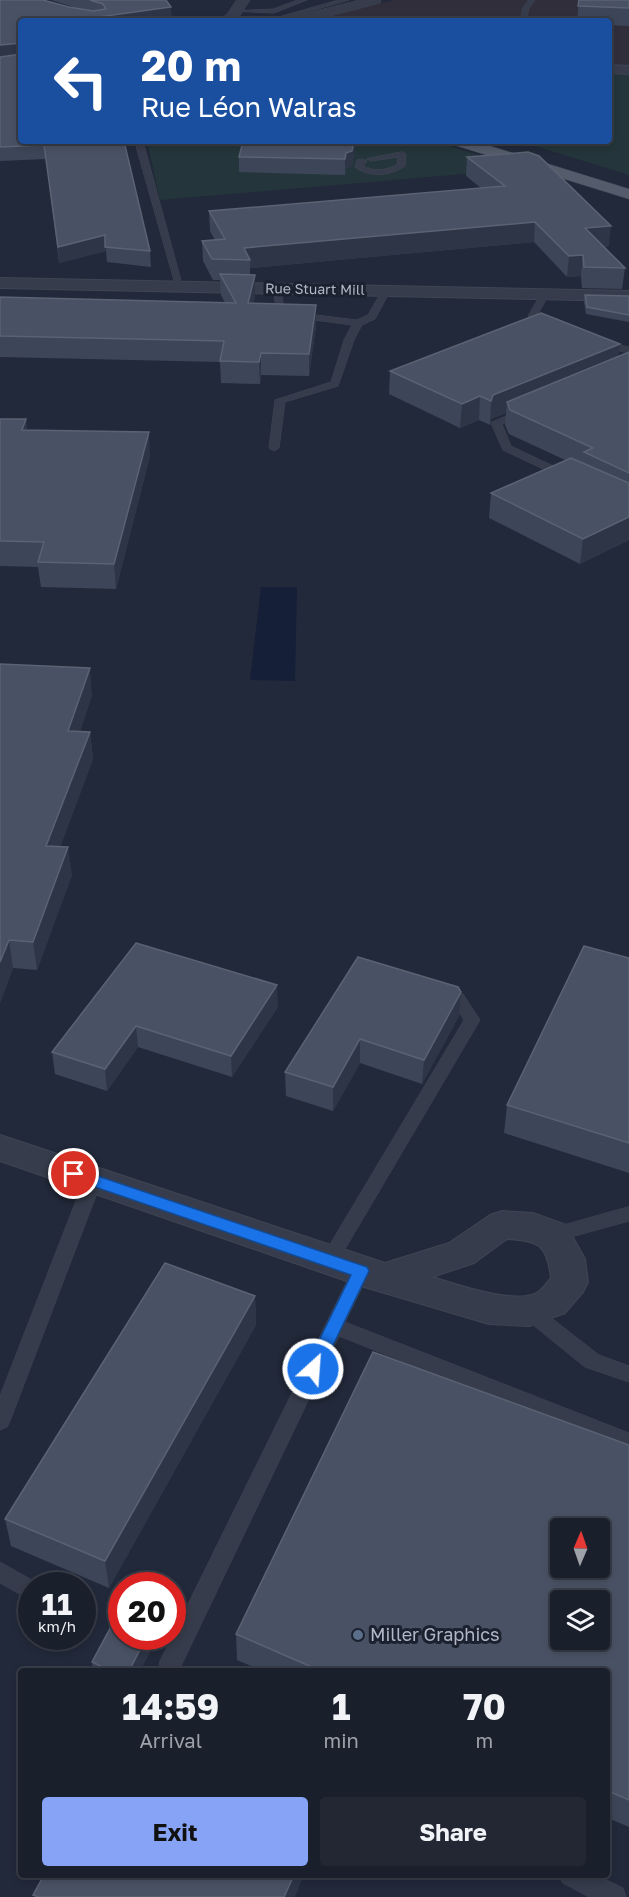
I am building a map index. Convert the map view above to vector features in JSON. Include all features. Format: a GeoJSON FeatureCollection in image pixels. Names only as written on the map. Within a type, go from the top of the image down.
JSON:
{"type":"FeatureCollection","features":[{"type":"Feature","properties":{"kind":"main road"},"geometry":{"type":"LineString","coordinates":[[468,144],[629,194]]}},
{"type":"Feature","properties":{"kind":"main road"},"geometry":{"type":"LineString","coordinates":[[511,144],[629,181]]}},
{"type":"Feature","properties":{"kind":"street"},"geometry":{"type":"LineString","coordinates":[[306,18],[375,0]]}},
{"type":"Feature","properties":{"kind":"street"},"geometry":{"type":"LineString","coordinates":[[228,18],[240,6]]}},
{"type":"Feature","properties":{"kind":"street"},"geometry":{"type":"LineString","coordinates":[[612,69],[629,70]]}},
{"type":"Feature","properties":{"kind":"street","name":"Rue Stuart Mill"},"geometry":{"type":"LineString","coordinates":[[0,283],[629,296]]}},
{"type":"Feature","properties":{"kind":"street"},"geometry":{"type":"LineString","coordinates":[[0,1148],[358,1270],[489,1310],[529,1311],[552,1302],[570,1282],[567,1259],[553,1235],[533,1227],[502,1225],[461,1253],[358,1270]]}},
{"type":"Feature","properties":{"kind":"lane"},"geometry":{"type":"LineString","coordinates":[[240,6],[274,11],[304,0]]}},
{"type":"Feature","properties":{"kind":"lane"},"geometry":{"type":"LineString","coordinates":[[279,18],[346,0]]}},
{"type":"Feature","properties":{"kind":"lane"},"geometry":{"type":"LineString","coordinates":[[524,18],[526,8],[532,0]]}},
{"type":"Feature","properties":{"kind":"lane"},"geometry":{"type":"LineString","coordinates":[[260,1],[252,5],[253,8],[265,11]]}},
{"type":"Feature","properties":{"kind":"lane"},"geometry":{"type":"LineString","coordinates":[[140,144],[180,286]]}},
{"type":"Feature","properties":{"kind":"lane"},"geometry":{"type":"LineString","coordinates":[[402,151],[401,166],[393,171],[366,171],[359,167],[360,162],[402,151]]}},
{"type":"Feature","properties":{"kind":"lane"},"geometry":{"type":"LineString","coordinates":[[280,288],[278,294],[280,313],[358,323],[372,317],[386,291]]}},
{"type":"Feature","properties":{"kind":"lane"},"geometry":{"type":"LineString","coordinates":[[545,294],[532,316],[546,331],[556,334]]}},
{"type":"Feature","properties":{"kind":"lane"},"geometry":{"type":"LineString","coordinates":[[274,448],[280,400],[335,384],[349,340],[358,323]]}},
{"type":"Feature","properties":{"kind":"lane"},"geometry":{"type":"LineString","coordinates":[[587,342],[629,350]]}},
{"type":"Feature","properties":{"kind":"lane"},"geometry":{"type":"LineString","coordinates":[[537,406],[496,423],[507,448],[578,481]]}},
{"type":"Feature","properties":{"kind":"lane"},"geometry":{"type":"LineString","coordinates":[[168,1668],[334,1326],[472,1020],[458,998],[426,986]]}},
{"type":"Feature","properties":{"kind":"lane"},"geometry":{"type":"LineString","coordinates":[[0,1420],[93,1180]]}},
{"type":"Feature","properties":{"kind":"lane"},"geometry":{"type":"LineString","coordinates":[[553,1235],[629,1214]]}},
{"type":"Feature","properties":{"kind":"lane"},"geometry":{"type":"LineString","coordinates":[[529,1311],[592,1361],[629,1374]]}},
{"type":"Feature","properties":{"kind":"lane"},"geometry":{"type":"LineString","coordinates":[[334,1326],[629,1442]]}},
{"type":"Feature","properties":{"kind":"lane"},"geometry":{"type":"LineString","coordinates":[[0,1572],[18,1583]]}},
{"type":"Feature","properties":{"kind":"lane"},"geometry":{"type":"LineString","coordinates":[[577,1878],[614,1897]]}},
{"type":"Feature","properties":{"kind":"shaded area"},"geometry":{"type":"Polygon","coordinates":[[[394,0],[629,0],[629,66],[612,65],[612,18],[322,18],[394,0]]]}},
{"type":"Feature","properties":{"kind":"shaded area"},"geometry":{"type":"Polygon","coordinates":[[[612,74],[629,75],[629,175],[529,144],[612,144],[612,74]]]}},
{"type":"Feature","properties":{"kind":"shaded area"},"geometry":{"type":"Polygon","coordinates":[[[148,144],[443,144],[521,169],[160,200],[148,144]]]}},
{"type":"Feature","properties":{"kind":"water"},"geometry":{"type":"Polygon","coordinates":[[[261,587],[297,587],[295,681],[250,680],[261,587]]]}},
{"type":"Feature","properties":{"kind":"building"},"geometry":{"type":"Polygon","coordinates":[[[0,0],[43,0],[93,11],[106,9],[103,4],[90,0],[166,0],[171,7],[91,18],[18,18],[18,43],[0,45],[0,0]]]}},
{"type":"Feature","properties":{"kind":"building"},"geometry":{"type":"Polygon","coordinates":[[[579,0],[629,0],[629,8],[578,6],[579,0]]]}},
{"type":"Feature","properties":{"kind":"building"},"geometry":{"type":"Polygon","coordinates":[[[18,54],[18,144],[125,144],[150,251],[105,247],[105,235],[58,247],[44,145],[0,147],[0,57],[18,54]]]}},
{"type":"Feature","properties":{"kind":"building"},"geometry":{"type":"Polygon","coordinates":[[[242,144],[353,144],[352,151],[346,153],[345,159],[239,157],[242,144]]]}},
{"type":"Feature","properties":{"kind":"building"},"geometry":{"type":"Polygon","coordinates":[[[528,152],[539,156],[611,226],[585,228],[625,268],[584,267],[583,255],[569,256],[535,222],[244,248],[250,260],[212,259],[202,241],[225,239],[209,211],[505,186],[467,157],[528,152]]]}},
{"type":"Feature","properties":{"kind":"building"},"geometry":{"type":"Polygon","coordinates":[[[220,274],[255,275],[248,303],[316,305],[309,354],[261,353],[259,362],[220,361],[224,341],[0,336],[0,297],[236,303],[220,274]]]}},
{"type":"Feature","properties":{"kind":"building"},"geometry":{"type":"Polygon","coordinates":[[[585,295],[629,296],[629,315],[587,307],[585,295]]]}},
{"type":"Feature","properties":{"kind":"building"},"geometry":{"type":"Polygon","coordinates":[[[541,313],[620,344],[493,395],[491,401],[480,396],[462,404],[390,371],[541,313]]]}},
{"type":"Feature","properties":{"kind":"building"},"geometry":{"type":"Polygon","coordinates":[[[629,352],[629,473],[584,452],[593,448],[510,410],[507,402],[629,352]]]}},
{"type":"Feature","properties":{"kind":"building"},"geometry":{"type":"Polygon","coordinates":[[[0,419],[26,419],[22,430],[149,432],[114,564],[38,562],[44,542],[0,541],[0,419]]]}},
{"type":"Feature","properties":{"kind":"building"},"geometry":{"type":"Polygon","coordinates":[[[571,458],[629,483],[629,517],[583,539],[491,493],[571,458]]]}},
{"type":"Feature","properties":{"kind":"building"},"geometry":{"type":"Polygon","coordinates":[[[0,664],[90,668],[68,731],[90,732],[46,846],[68,847],[33,942],[9,940],[0,962],[0,664]]]}},
{"type":"Feature","properties":{"kind":"building"},"geometry":{"type":"Polygon","coordinates":[[[136,943],[277,985],[231,1056],[136,1026],[105,1069],[52,1052],[136,943]]]}},
{"type":"Feature","properties":{"kind":"building"},"geometry":{"type":"Polygon","coordinates":[[[584,946],[629,958],[629,1143],[507,1105],[584,946]]]}},
{"type":"Feature","properties":{"kind":"building"},"geometry":{"type":"Polygon","coordinates":[[[358,957],[458,987],[461,992],[424,1060],[360,1039],[333,1087],[285,1072],[358,957]]]}},
{"type":"Feature","properties":{"kind":"building"},"geometry":{"type":"Polygon","coordinates":[[[165,1263],[255,1296],[105,1561],[5,1519],[165,1263]]]}},
{"type":"Feature","properties":{"kind":"building"},"geometry":{"type":"Polygon","coordinates":[[[373,1352],[629,1445],[629,1800],[610,1792],[610,1668],[314,1668],[236,1634],[373,1352]]]}},
{"type":"Feature","properties":{"kind":"building"},"geometry":{"type":"Polygon","coordinates":[[[108,1632],[108,1650],[140,1650],[131,1668],[105,1668],[92,1662],[108,1632]]]}},
{"type":"Feature","properties":{"kind":"building"},"geometry":{"type":"Polygon","coordinates":[[[42,1878],[293,1878],[284,1897],[38,1897],[33,1895],[42,1878]]]}},
{"type":"Feature","properties":{"kind":"place","name":"Miller Graphics"},"geometry":{"type":"Point","coordinates":[358,1635]}},
{"type":"Feature","properties":{"kind":"route"},"geometry":{"type":"LineString","coordinates":[[74,1174],[361,1271],[313,1369]]}}]}
